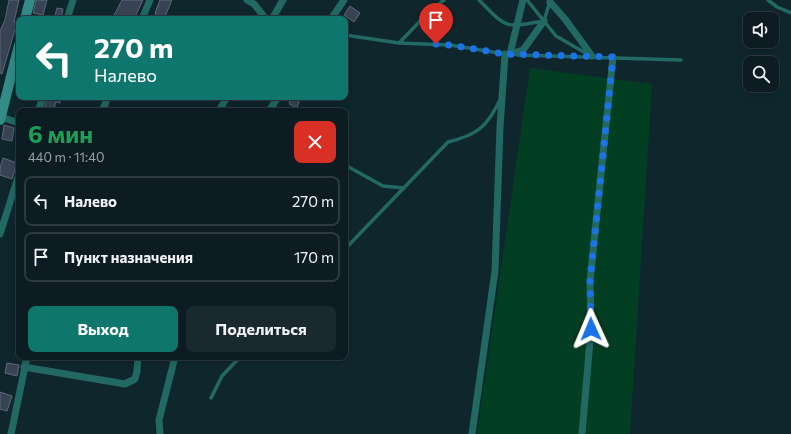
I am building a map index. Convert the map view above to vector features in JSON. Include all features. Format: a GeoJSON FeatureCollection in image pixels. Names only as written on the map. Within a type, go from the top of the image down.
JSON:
{"type":"FeatureCollection","features":[{"type":"Feature","properties":{"kind":"main road"},"geometry":{"type":"LineString","coordinates":[[26,16],[30,0]]}},
{"type":"Feature","properties":{"kind":"main road"},"geometry":{"type":"LineString","coordinates":[[0,118],[16,56]]}},
{"type":"Feature","properties":{"kind":"street"},"geometry":{"type":"LineString","coordinates":[[68,16],[73,0]]}},
{"type":"Feature","properties":{"kind":"street"},"geometry":{"type":"LineString","coordinates":[[143,16],[150,0]]}},
{"type":"Feature","properties":{"kind":"street"},"geometry":{"type":"LineString","coordinates":[[247,0],[254,4],[264,16]]}},
{"type":"Feature","properties":{"kind":"street"},"geometry":{"type":"LineString","coordinates":[[274,16],[283,0]]}},
{"type":"Feature","properties":{"kind":"street"},"geometry":{"type":"LineString","coordinates":[[333,16],[344,0]]}},
{"type":"Feature","properties":{"kind":"street"},"geometry":{"type":"LineString","coordinates":[[472,434],[495,271],[502,94],[508,54],[523,0]]}},
{"type":"Feature","properties":{"kind":"street"},"geometry":{"type":"LineString","coordinates":[[550,1],[592,56]]}},
{"type":"Feature","properties":{"kind":"street"},"geometry":{"type":"LineString","coordinates":[[508,54],[523,50],[544,21]]}},
{"type":"Feature","properties":{"kind":"street"},"geometry":{"type":"LineString","coordinates":[[582,434],[591,329],[590,281],[613,57]]}},
{"type":"Feature","properties":{"kind":"street"},"geometry":{"type":"LineString","coordinates":[[0,118],[16,122]]}},
{"type":"Feature","properties":{"kind":"street"},"geometry":{"type":"LineString","coordinates":[[0,234],[16,183]]}},
{"type":"Feature","properties":{"kind":"street"},"geometry":{"type":"LineString","coordinates":[[11,434],[26,360]]}},
{"type":"Feature","properties":{"kind":"street"},"geometry":{"type":"LineString","coordinates":[[24,367],[125,384],[135,379],[138,360]]}},
{"type":"Feature","properties":{"kind":"street"},"geometry":{"type":"LineString","coordinates":[[160,434],[159,420],[175,360]]}},
{"type":"Feature","properties":{"kind":"lane"},"geometry":{"type":"LineString","coordinates":[[399,43],[426,15],[444,0]]}},
{"type":"Feature","properties":{"kind":"lane"},"geometry":{"type":"LineString","coordinates":[[479,0],[503,23],[516,26],[544,21]]}},
{"type":"Feature","properties":{"kind":"lane"},"geometry":{"type":"LineString","coordinates":[[526,0],[556,36],[592,56]]}},
{"type":"Feature","properties":{"kind":"lane"},"geometry":{"type":"LineString","coordinates":[[768,0],[777,7],[791,13]]}},
{"type":"Feature","properties":{"kind":"lane"},"geometry":{"type":"LineString","coordinates":[[544,21],[550,1]]}},
{"type":"Feature","properties":{"kind":"lane"},"geometry":{"type":"LineString","coordinates":[[348,35],[399,43],[450,45],[508,54],[681,60]]}},
{"type":"Feature","properties":{"kind":"lane"},"geometry":{"type":"LineString","coordinates":[[348,246],[448,142],[464,138],[480,130],[494,112],[502,94]]}},
{"type":"Feature","properties":{"kind":"lane"},"geometry":{"type":"LineString","coordinates":[[348,167],[383,186],[404,188]]}},
{"type":"Feature","properties":{"kind":"lane"},"geometry":{"type":"LineString","coordinates":[[211,398],[222,376],[237,360]]}},
{"type":"Feature","properties":{"kind":"green space"},"geometry":{"type":"Polygon","coordinates":[[[530,68],[652,84],[630,434],[477,434],[530,68]]]}},
{"type":"Feature","properties":{"kind":"building"},"geometry":{"type":"Polygon","coordinates":[[[9,0],[19,0],[14,22],[16,23],[16,26],[2,74],[0,73],[0,31],[5,20],[9,0]]]}},
{"type":"Feature","properties":{"kind":"building"},"geometry":{"type":"Polygon","coordinates":[[[36,0],[47,0],[43,15],[33,13],[36,0]]]}},
{"type":"Feature","properties":{"kind":"building"},"geometry":{"type":"Polygon","coordinates":[[[122,0],[143,0],[135,16],[114,16],[122,0]]]}},
{"type":"Feature","properties":{"kind":"building"},"geometry":{"type":"Polygon","coordinates":[[[160,0],[172,0],[165,16],[155,16],[160,0]]]}},
{"type":"Feature","properties":{"kind":"building"},"geometry":{"type":"Polygon","coordinates":[[[350,6],[360,13],[354,22],[348,18],[348,16],[344,15],[350,6]]]}},
{"type":"Feature","properties":{"kind":"building"},"geometry":{"type":"Polygon","coordinates":[[[57,8],[63,9],[62,16],[55,16],[57,8]]]}},
{"type":"Feature","properties":{"kind":"building"},"geometry":{"type":"Polygon","coordinates":[[[47,100],[60,100],[60,103],[56,102],[54,108],[44,108],[47,100]]]}},
{"type":"Feature","properties":{"kind":"building"},"geometry":{"type":"Polygon","coordinates":[[[290,100],[300,100],[297,108],[289,104],[290,100]]]}},
{"type":"Feature","properties":{"kind":"building"},"geometry":{"type":"Polygon","coordinates":[[[4,125],[14,128],[12,141],[2,139],[4,125]]]}},
{"type":"Feature","properties":{"kind":"building"},"geometry":{"type":"Polygon","coordinates":[[[3,158],[16,163],[12,179],[0,175],[0,168],[3,158]]]}},
{"type":"Feature","properties":{"kind":"building"},"geometry":{"type":"Polygon","coordinates":[[[7,363],[19,365],[17,376],[5,373],[7,363]]]}},
{"type":"Feature","properties":{"kind":"building"},"geometry":{"type":"Polygon","coordinates":[[[0,392],[12,396],[7,411],[0,409],[0,392]]]}},
{"type":"Feature","properties":{"kind":"route"},"geometry":{"type":"LineString","coordinates":[[436,44],[505,54],[613,57],[590,281],[591,329]]}}]}
